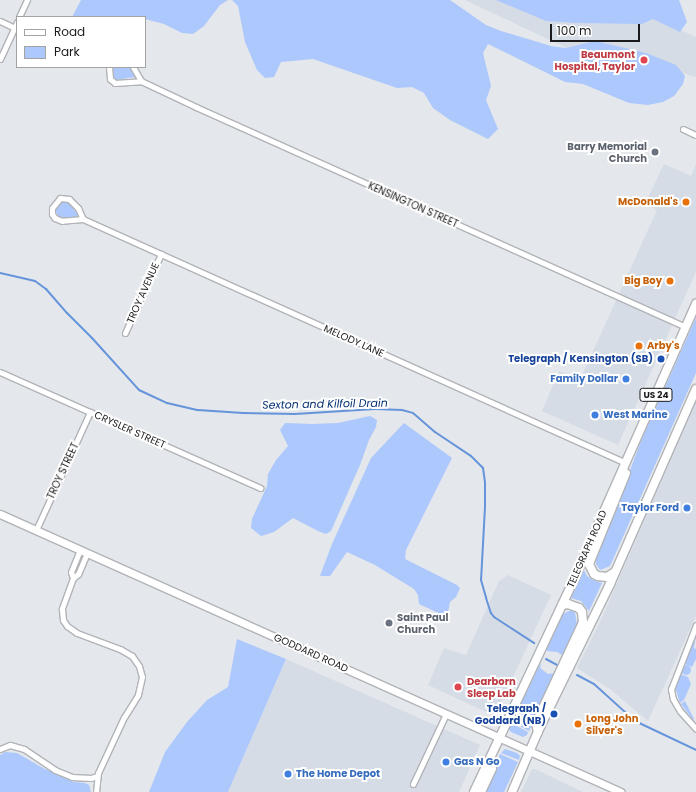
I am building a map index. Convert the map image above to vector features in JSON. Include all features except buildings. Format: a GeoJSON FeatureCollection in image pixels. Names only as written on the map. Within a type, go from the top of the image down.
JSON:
{"type":"FeatureCollection","features":[{"type":"Feature","properties":{"kind":"main road","name":"TELEGRAPH ROAD"},"geometry":{"type":"LineString","coordinates":[[474,792],[562,605],[696,304]]}},
{"type":"Feature","properties":{"kind":"main road"},"geometry":{"type":"LineString","coordinates":[[512,792],[538,732],[615,572],[696,389]]}},
{"type":"Feature","properties":{"kind":"main road"},"geometry":{"type":"LineString","coordinates":[[615,572],[607,577],[598,576],[594,574],[589,564],[623,483],[632,448]]}},
{"type":"Feature","properties":{"kind":"main road","name":"GODDARD ROAD"},"geometry":{"type":"LineString","coordinates":[[0,514],[621,792]]}},
{"type":"Feature","properties":{"kind":"main road"},"geometry":{"type":"LineString","coordinates":[[538,732],[536,723],[582,622],[582,612],[579,608],[568,604],[562,605]]}},
{"type":"Feature","properties":{"kind":"main road"},"geometry":{"type":"LineString","coordinates":[[481,792],[492,768],[491,755]]}},
{"type":"Feature","properties":{"kind":"street"},"geometry":{"type":"LineString","coordinates":[[19,16],[27,0]]}},
{"type":"Feature","properties":{"kind":"street"},"geometry":{"type":"LineString","coordinates":[[0,21],[16,25],[0,60]]}},
{"type":"Feature","properties":{"kind":"street","name":"KENSINGTON STREET"},"geometry":{"type":"LineString","coordinates":[[109,68],[110,78],[115,83],[141,81],[686,327]]}},
{"type":"Feature","properties":{"kind":"street"},"geometry":{"type":"LineString","coordinates":[[134,68],[141,81]]}},
{"type":"Feature","properties":{"kind":"street"},"geometry":{"type":"LineString","coordinates":[[683,129],[696,135]]}},
{"type":"Feature","properties":{"kind":"street"},"geometry":{"type":"LineString","coordinates":[[64,197],[74,203],[83,218],[62,221],[55,218],[52,214],[52,208],[56,201],[64,197]]}},
{"type":"Feature","properties":{"kind":"street","name":"MELODY LANE"},"geometry":{"type":"LineString","coordinates":[[83,218],[626,463]]}},
{"type":"Feature","properties":{"kind":"street","name":"TROY AVENUE"},"geometry":{"type":"LineString","coordinates":[[126,333],[161,254]]}},
{"type":"Feature","properties":{"kind":"street","name":"CRYSLER STREET"},"geometry":{"type":"LineString","coordinates":[[0,372],[260,488]]}},
{"type":"Feature","properties":{"kind":"street","name":"TROY STREET"},"geometry":{"type":"LineString","coordinates":[[36,530],[90,412]]}},
{"type":"Feature","properties":{"kind":"street"},"geometry":{"type":"LineString","coordinates":[[73,578],[71,572],[80,550]]}},
{"type":"Feature","properties":{"kind":"street"},"geometry":{"type":"LineString","coordinates":[[87,553],[78,574],[73,578],[62,609],[64,622],[77,633],[120,649],[132,656],[139,666],[142,677],[138,696],[124,717],[97,776],[96,792]]}},
{"type":"Feature","properties":{"kind":"street"},"geometry":{"type":"LineString","coordinates":[[696,625],[671,685],[671,694],[676,705],[684,717],[696,729]]}},
{"type":"Feature","properties":{"kind":"street"},"geometry":{"type":"LineString","coordinates":[[413,784],[446,714]]}},
{"type":"Feature","properties":{"kind":"street"},"geometry":{"type":"LineString","coordinates":[[0,749],[10,745],[24,749],[56,770],[72,776],[91,778],[97,776]]}},
{"type":"Feature","properties":{"kind":"shaded area","name":"Beaumont Hospital, Taylor"},"geometry":{"type":"Polygon","coordinates":[[[465,0],[517,0],[655,18],[696,37],[696,77],[683,73],[668,96],[465,0]]]}},
{"type":"Feature","properties":{"kind":"shaded area"},"geometry":{"type":"Polygon","coordinates":[[[664,164],[691,176],[696,164],[696,272],[618,445],[542,411],[559,371],[580,380],[657,210],[645,204],[664,164]]]}},
{"type":"Feature","properties":{"kind":"shaded area"},"geometry":{"type":"Polygon","coordinates":[[[696,401],[696,616],[648,721],[610,689],[577,668],[601,620],[696,401]]]}},
{"type":"Feature","properties":{"kind":"shaded area"},"geometry":{"type":"Polygon","coordinates":[[[508,575],[551,595],[495,716],[428,685],[444,648],[466,655],[499,581],[508,575]]]}},
{"type":"Feature","properties":{"kind":"shaded area"},"geometry":{"type":"Polygon","coordinates":[[[286,659],[480,745],[459,792],[228,792],[286,659]]]}},
{"type":"Feature","properties":{"kind":"shaded area"},"geometry":{"type":"Polygon","coordinates":[[[532,769],[535,769],[583,792],[521,792],[532,769]]]}},
{"type":"Feature","properties":{"kind":"green space"},"geometry":{"type":"Polygon","coordinates":[[[81,0],[228,0],[220,5],[204,26],[193,34],[182,33],[164,24],[146,19],[146,16],[73,16],[81,0]]]}},
{"type":"Feature","properties":{"kind":"green space"},"geometry":{"type":"Polygon","coordinates":[[[232,0],[450,0],[486,25],[501,31],[551,46],[566,48],[595,41],[646,53],[676,65],[685,76],[683,84],[674,96],[663,102],[648,105],[629,103],[583,84],[565,82],[488,44],[483,53],[491,86],[486,100],[498,129],[488,139],[450,120],[433,108],[424,93],[412,87],[397,88],[313,59],[281,62],[274,77],[265,78],[257,70],[245,42],[238,6],[232,0]]]}},
{"type":"Feature","properties":{"kind":"green space"},"geometry":{"type":"Polygon","coordinates":[[[496,0],[679,0],[687,22],[680,32],[653,19],[642,24],[546,21],[496,0]]]}},
{"type":"Feature","properties":{"kind":"green space"},"geometry":{"type":"Polygon","coordinates":[[[112,68],[130,68],[135,77],[116,80],[111,74],[112,68]]]}},
{"type":"Feature","properties":{"kind":"green space"},"geometry":{"type":"Polygon","coordinates":[[[60,202],[68,202],[79,216],[68,218],[59,217],[55,210],[60,202]]]}},
{"type":"Feature","properties":{"kind":"green space"},"geometry":{"type":"Polygon","coordinates":[[[696,318],[696,373],[610,566],[600,570],[596,564],[596,555],[641,441],[696,318]]]}},
{"type":"Feature","properties":{"kind":"green space"},"geometry":{"type":"Polygon","coordinates":[[[370,416],[377,420],[376,427],[369,440],[360,465],[331,531],[326,534],[293,518],[274,532],[261,536],[251,528],[252,519],[267,486],[268,474],[276,460],[288,446],[280,430],[285,423],[338,423],[370,416]]]}},
{"type":"Feature","properties":{"kind":"green space"},"geometry":{"type":"Polygon","coordinates":[[[404,423],[452,458],[406,550],[405,559],[457,585],[460,588],[456,597],[450,602],[447,617],[419,604],[418,595],[414,589],[375,565],[347,552],[330,576],[320,576],[332,544],[371,458],[404,423]]]}},
{"type":"Feature","properties":{"kind":"green space"},"geometry":{"type":"Polygon","coordinates":[[[584,570],[587,576],[602,583],[589,611],[581,601],[571,598],[584,570]]]}},
{"type":"Feature","properties":{"kind":"green space"},"geometry":{"type":"Polygon","coordinates":[[[573,611],[575,613],[577,624],[562,659],[562,655],[557,652],[547,651],[546,649],[563,614],[573,611]]]}},
{"type":"Feature","properties":{"kind":"green space"},"geometry":{"type":"Polygon","coordinates":[[[696,635],[694,648],[696,649],[696,659],[692,667],[685,664],[696,635]]]}},
{"type":"Feature","properties":{"kind":"green space"},"geometry":{"type":"Polygon","coordinates":[[[237,639],[286,659],[228,792],[149,792],[165,752],[187,722],[207,700],[228,687],[237,639]]]}},
{"type":"Feature","properties":{"kind":"green space"},"geometry":{"type":"Polygon","coordinates":[[[542,663],[540,668],[548,674],[556,673],[529,731],[512,722],[538,668],[542,663]]]}},
{"type":"Feature","properties":{"kind":"green space"},"geometry":{"type":"Polygon","coordinates":[[[686,665],[691,670],[686,675],[681,670],[686,665]]]}},
{"type":"Feature","properties":{"kind":"green space"},"geometry":{"type":"Polygon","coordinates":[[[680,674],[688,677],[691,684],[684,700],[680,703],[675,687],[680,674]]]}},
{"type":"Feature","properties":{"kind":"green space"},"geometry":{"type":"Polygon","coordinates":[[[685,701],[694,719],[693,720],[681,704],[685,701]]]}},
{"type":"Feature","properties":{"kind":"green space"},"geometry":{"type":"Polygon","coordinates":[[[511,723],[528,732],[527,735],[523,737],[511,732],[509,729],[511,723]]]}},
{"type":"Feature","properties":{"kind":"green space"},"geometry":{"type":"Polygon","coordinates":[[[505,749],[517,753],[520,756],[519,760],[501,753],[505,749]]]}},
{"type":"Feature","properties":{"kind":"green space"},"geometry":{"type":"Polygon","coordinates":[[[5,752],[17,753],[43,768],[74,782],[85,783],[89,785],[91,792],[0,792],[0,755],[5,752]]]}},
{"type":"Feature","properties":{"kind":"green space"},"geometry":{"type":"Polygon","coordinates":[[[500,754],[518,762],[504,792],[483,792],[500,754]]]}},
{"type":"Feature","properties":{"kind":"waterway","name":"Sexton and Kilfoil Drain"},"geometry":{"type":"LineString","coordinates":[[0,273],[35,281],[46,289],[139,390],[167,403],[198,410],[243,413],[295,414],[375,409],[402,410],[413,413],[435,432],[471,456],[483,468],[485,482],[485,507],[481,580],[486,598],[491,613],[494,617],[534,643]]}},
{"type":"Feature","properties":{"kind":"waterway","name":"Sexton and Kilfoil Drain"},"geometry":{"type":"LineString","coordinates":[[546,659],[559,666]]}},
{"type":"Feature","properties":{"kind":"waterway","name":"Sexton and Kilfoil Drain"},"geometry":{"type":"LineString","coordinates":[[577,675],[594,684],[635,721],[696,750]]}},
{"type":"Feature","properties":{"kind":"place","name":"Beaumont Hospital, Taylor"},"geometry":{"type":"Point","coordinates":[644,60]}},
{"type":"Feature","properties":{"kind":"place","name":"Barry Memorial Church"},"geometry":{"type":"Point","coordinates":[655,152]}},
{"type":"Feature","properties":{"kind":"place","name":"McDonald's"},"geometry":{"type":"Point","coordinates":[686,202]}},
{"type":"Feature","properties":{"kind":"place","name":"Big Boy"},"geometry":{"type":"Point","coordinates":[670,281]}},
{"type":"Feature","properties":{"kind":"place","name":"Arby's"},"geometry":{"type":"Point","coordinates":[639,346]}},
{"type":"Feature","properties":{"kind":"place","name":"Telegraph / Kensington (SB)"},"geometry":{"type":"Point","coordinates":[661,359]}},
{"type":"Feature","properties":{"kind":"place","name":"Family Dollar"},"geometry":{"type":"Point","coordinates":[626,379]}},
{"type":"Feature","properties":{"kind":"place","name":"West Marine"},"geometry":{"type":"Point","coordinates":[595,415]}},
{"type":"Feature","properties":{"kind":"place","name":"Taylor Ford"},"geometry":{"type":"Point","coordinates":[687,508]}},
{"type":"Feature","properties":{"kind":"place","name":"Saint Paul Church"},"geometry":{"type":"Point","coordinates":[389,623]}},
{"type":"Feature","properties":{"kind":"place","name":"Dearborn Sleep Lab"},"geometry":{"type":"Point","coordinates":[458,687]}},
{"type":"Feature","properties":{"kind":"place","name":"Telegraph / Goddard (NB)"},"geometry":{"type":"Point","coordinates":[554,714]}},
{"type":"Feature","properties":{"kind":"place","name":"Long John Silver's"},"geometry":{"type":"Point","coordinates":[578,724]}},
{"type":"Feature","properties":{"kind":"place","name":"Gas N Go"},"geometry":{"type":"Point","coordinates":[446,762]}},
{"type":"Feature","properties":{"kind":"place","name":"The Home Depot"},"geometry":{"type":"Point","coordinates":[288,774]}}]}
